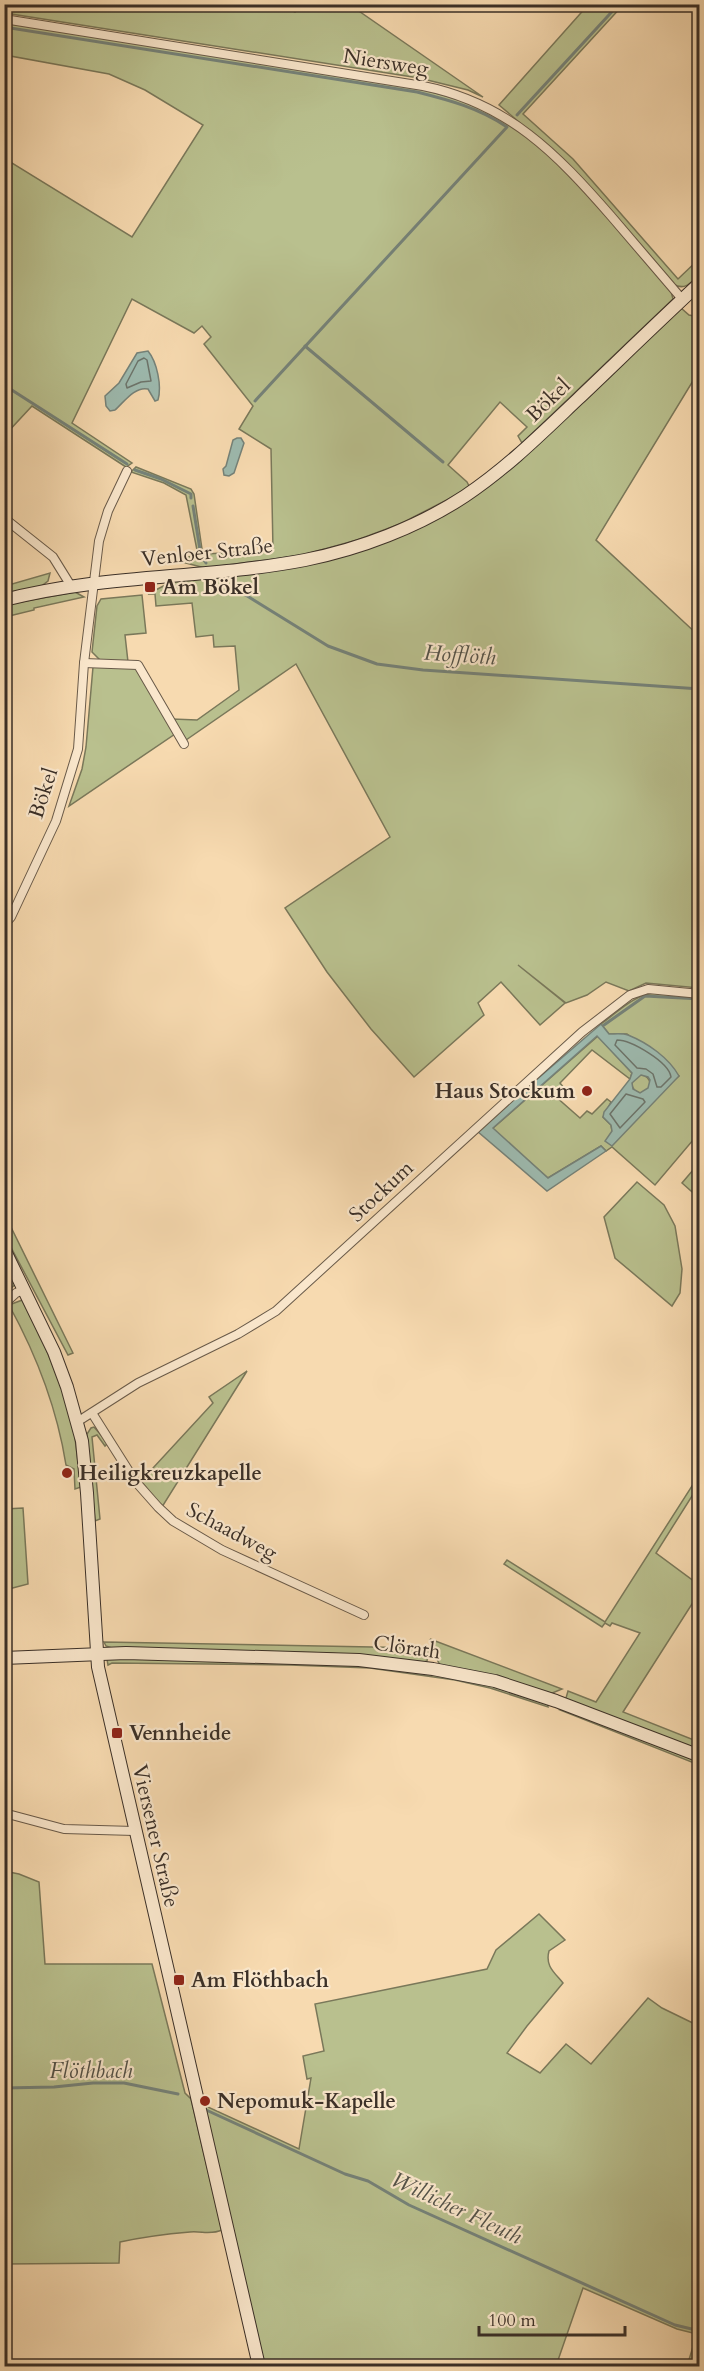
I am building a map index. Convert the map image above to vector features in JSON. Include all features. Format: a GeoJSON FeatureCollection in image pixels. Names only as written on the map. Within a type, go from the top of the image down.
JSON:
{"type":"FeatureCollection","features":[{"type":"Feature","properties":{"kind":"main road","name":"Bökel"},"geometry":{"type":"LineString","coordinates":[[409,526],[464,497],[513,461],[699,283]]}},
{"type":"Feature","properties":{"kind":"main road","name":"Venloer Straße"},"geometry":{"type":"LineString","coordinates":[[4,600],[71,586],[215,572],[307,560],[357,546],[409,526]]}},
{"type":"Feature","properties":{"kind":"main road","name":"Viersener Straße"},"geometry":{"type":"LineString","coordinates":[[4,1249],[58,1361],[82,1441],[96,1654],[134,1831],[259,2367]]}},
{"type":"Feature","properties":{"kind":"main road"},"geometry":{"type":"LineString","coordinates":[[4,1658],[96,1654]]}},
{"type":"Feature","properties":{"kind":"main road","name":"Clörath"},"geometry":{"type":"LineString","coordinates":[[96,1654],[359,1660],[433,1669],[495,1681],[556,1701],[699,1756]]}},
{"type":"Feature","properties":{"kind":"street","name":"Niersweg"},"geometry":{"type":"LineString","coordinates":[[4,20],[423,86],[454,93],[479,103],[525,131],[557,158],[682,299]]}},
{"type":"Feature","properties":{"kind":"street","name":"Bökel"},"geometry":{"type":"LineString","coordinates":[[4,925],[11,917],[56,821],[78,749],[84,663],[93,584],[104,522],[116,490],[127,471]]}},
{"type":"Feature","properties":{"kind":"street"},"geometry":{"type":"LineString","coordinates":[[4,518],[53,557],[71,586]]}},
{"type":"Feature","properties":{"kind":"street"},"geometry":{"type":"LineString","coordinates":[[84,663],[138,665],[184,744]]}},
{"type":"Feature","properties":{"kind":"street","name":"Stockum"},"geometry":{"type":"LineString","coordinates":[[77,1422],[138,1383],[238,1334],[276,1311],[582,1032],[630,995],[648,988],[699,994]]}},
{"type":"Feature","properties":{"kind":"street"},"geometry":{"type":"LineString","coordinates":[[4,1304],[16,1293],[25,1289]]}},
{"type":"Feature","properties":{"kind":"street","name":"Schaadweg"},"geometry":{"type":"LineString","coordinates":[[92,1413],[135,1481],[173,1521],[222,1550],[364,1616]]}},
{"type":"Feature","properties":{"kind":"street"},"geometry":{"type":"LineString","coordinates":[[4,1813],[64,1829],[134,1831]]}},
{"type":"Feature","properties":{"kind":"green space"},"geometry":{"type":"Polygon","coordinates":[[[280,4],[295,12],[298,9],[296,5],[350,5],[483,97],[468,90],[419,78],[5,13],[4,5],[280,4]]]}},
{"type":"Feature","properties":{"kind":"green space"},"geometry":{"type":"Polygon","coordinates":[[[588,5],[623,5],[523,114],[573,159],[678,279],[699,259],[699,274],[684,286],[673,284],[545,144],[499,105],[588,5]]]}},
{"type":"Feature","properties":{"kind":"green space"},"geometry":{"type":"Polygon","coordinates":[[[5,23],[417,88],[465,101],[513,125],[572,175],[671,291],[673,299],[522,443],[518,436],[527,427],[500,402],[448,465],[467,482],[470,488],[400,524],[357,540],[303,555],[205,568],[182,562],[161,564],[198,555],[186,495],[164,483],[131,472],[136,467],[191,489],[194,494],[202,549],[206,554],[273,550],[271,449],[239,429],[253,406],[204,344],[211,337],[202,326],[194,333],[132,299],[72,423],[132,463],[126,467],[32,406],[5,435],[4,158],[132,237],[203,125],[145,90],[109,74],[5,55],[5,23]]]}},
{"type":"Feature","properties":{"kind":"green space"},"geometry":{"type":"Polygon","coordinates":[[[681,308],[689,315],[699,317],[699,371],[596,540],[699,636],[699,988],[646,983],[629,991],[606,982],[587,995],[566,1003],[518,965],[565,1003],[540,1025],[501,982],[478,1003],[484,1015],[414,1077],[371,1029],[327,972],[285,908],[390,837],[296,664],[186,740],[173,719],[197,720],[239,690],[235,646],[214,647],[213,635],[196,637],[192,603],[156,606],[155,594],[148,594],[173,581],[320,562],[450,511],[681,308]]]}},
{"type":"Feature","properties":{"kind":"green space"},"geometry":{"type":"Polygon","coordinates":[[[50,573],[48,581],[40,587],[5,593],[5,586],[50,573]]]}},
{"type":"Feature","properties":{"kind":"green space"},"geometry":{"type":"Polygon","coordinates":[[[75,592],[84,597],[5,617],[4,605],[75,592]]]}},
{"type":"Feature","properties":{"kind":"green space"},"geometry":{"type":"Polygon","coordinates":[[[142,595],[146,633],[125,635],[128,662],[101,661],[92,652],[97,606],[101,599],[142,595]]]}},
{"type":"Feature","properties":{"kind":"green space"},"geometry":{"type":"Polygon","coordinates":[[[93,667],[137,668],[175,734],[69,806],[82,769],[86,747],[93,667]]]}},
{"type":"Feature","properties":{"kind":"green space"},"geometry":{"type":"Polygon","coordinates":[[[656,993],[699,998],[699,1133],[655,1185],[612,1147],[606,1151],[601,1146],[548,1178],[492,1129],[598,1036],[632,1073],[630,1079],[592,1050],[560,1083],[564,1088],[555,1096],[580,1118],[587,1111],[592,1114],[607,1099],[611,1102],[603,1117],[611,1125],[612,1131],[679,1076],[627,1034],[609,1034],[601,1024],[633,1000],[656,993]]]}},
{"type":"Feature","properties":{"kind":"green space"},"geometry":{"type":"Polygon","coordinates":[[[641,1075],[647,1078],[650,1084],[647,1090],[641,1093],[635,1090],[632,1084],[635,1078],[641,1075]]]}},
{"type":"Feature","properties":{"kind":"green space"},"geometry":{"type":"Polygon","coordinates":[[[699,1163],[699,1198],[682,1183],[699,1163]]]}},
{"type":"Feature","properties":{"kind":"green space"},"geometry":{"type":"Polygon","coordinates":[[[637,1182],[664,1205],[675,1226],[682,1269],[680,1293],[672,1306],[615,1258],[604,1217],[637,1182]]]}},
{"type":"Feature","properties":{"kind":"green space"},"geometry":{"type":"Polygon","coordinates":[[[5,1215],[73,1353],[68,1355],[5,1236],[5,1215]]]}},
{"type":"Feature","properties":{"kind":"green space"},"geometry":{"type":"Polygon","coordinates":[[[4,1259],[17,1283],[5,1293],[4,1293],[4,1259]]]}},
{"type":"Feature","properties":{"kind":"green space"},"geometry":{"type":"Polygon","coordinates":[[[25,1299],[62,1387],[74,1430],[81,1487],[75,1489],[74,1469],[66,1465],[45,1383],[9,1305],[25,1299]]]}},
{"type":"Feature","properties":{"kind":"green space"},"geometry":{"type":"Polygon","coordinates":[[[247,1371],[162,1507],[141,1481],[213,1403],[209,1397],[247,1371]]]}},
{"type":"Feature","properties":{"kind":"green space"},"geometry":{"type":"Polygon","coordinates":[[[94,1427],[108,1443],[105,1446],[97,1435],[92,1437],[100,1519],[95,1521],[87,1434],[94,1427]]]}},
{"type":"Feature","properties":{"kind":"green space"},"geometry":{"type":"Polygon","coordinates":[[[699,1475],[699,1485],[656,1553],[699,1585],[699,1593],[623,1712],[699,1742],[699,1751],[568,1700],[566,1698],[568,1691],[596,1702],[640,1633],[612,1623],[610,1626],[605,1623],[602,1627],[504,1564],[507,1560],[605,1622],[699,1475]]]}},
{"type":"Feature","properties":{"kind":"green space"},"geometry":{"type":"Polygon","coordinates":[[[23,1508],[28,1584],[5,1590],[5,1509],[23,1508]]]}},
{"type":"Feature","properties":{"kind":"green space"},"geometry":{"type":"Polygon","coordinates":[[[430,1639],[562,1689],[550,1694],[440,1665],[430,1639]]]}},
{"type":"Feature","properties":{"kind":"green space"},"geometry":{"type":"Polygon","coordinates":[[[104,1642],[425,1648],[429,1652],[427,1661],[424,1662],[329,1653],[112,1648],[106,1646],[104,1642]]]}},
{"type":"Feature","properties":{"kind":"green space"},"geometry":{"type":"Polygon","coordinates":[[[116,1657],[299,1661],[409,1670],[444,1675],[496,1687],[547,1701],[548,1707],[490,1688],[455,1680],[370,1668],[290,1665],[112,1663],[108,1665],[107,1659],[116,1657]]]}},
{"type":"Feature","properties":{"kind":"green space"},"geometry":{"type":"Polygon","coordinates":[[[564,1709],[699,1761],[699,1765],[560,1710],[564,1709]]]}},
{"type":"Feature","properties":{"kind":"green space"},"geometry":{"type":"Polygon","coordinates":[[[4,1871],[39,1882],[45,1964],[152,1964],[185,2093],[191,2099],[222,2230],[163,2235],[120,2242],[119,2263],[5,2264],[4,1871]]]}},
{"type":"Feature","properties":{"kind":"green space"},"geometry":{"type":"Polygon","coordinates":[[[539,1914],[565,1940],[549,1951],[548,1956],[551,1969],[563,1983],[507,2053],[540,2073],[566,2044],[591,2064],[648,1998],[662,2008],[699,2026],[699,2366],[687,2366],[697,2334],[677,2329],[583,2288],[556,2366],[264,2366],[205,2116],[206,2106],[299,2149],[311,2078],[307,2079],[303,2056],[324,2051],[315,2004],[487,1969],[496,1950],[539,1914]]]}},
{"type":"Feature","properties":{"kind":"water"},"geometry":{"type":"Polygon","coordinates":[[[148,351],[158,374],[158,400],[155,401],[148,389],[143,389],[134,392],[115,410],[110,411],[106,406],[105,396],[119,383],[137,353],[148,351]]]}},
{"type":"Feature","properties":{"kind":"water"},"geometry":{"type":"Polygon","coordinates":[[[241,438],[244,443],[234,473],[229,476],[224,475],[223,469],[226,466],[233,440],[241,438]]]}},
{"type":"Feature","properties":{"kind":"water"},"geometry":{"type":"Polygon","coordinates":[[[601,1024],[609,1034],[628,1035],[643,1042],[664,1057],[679,1076],[612,1146],[605,1141],[612,1131],[611,1125],[603,1117],[604,1112],[630,1079],[632,1073],[597,1036],[493,1128],[548,1178],[601,1146],[606,1151],[547,1191],[477,1131],[601,1024]],[[641,1075],[632,1083],[633,1089],[640,1093],[648,1088],[650,1080],[641,1075]]]}},
{"type":"Feature","properties":{"kind":"waterway"},"geometry":{"type":"LineString","coordinates":[[517,115],[619,4]]}},
{"type":"Feature","properties":{"kind":"waterway"},"geometry":{"type":"LineString","coordinates":[[4,27],[417,92],[475,110],[507,127],[255,401]]}},
{"type":"Feature","properties":{"kind":"waterway"},"geometry":{"type":"LineString","coordinates":[[305,346],[443,462]]}},
{"type":"Feature","properties":{"kind":"waterway","name":"Hofflöth"},"geometry":{"type":"LineString","coordinates":[[4,385],[127,464]]}},
{"type":"Feature","properties":{"kind":"waterway","name":"Hofflöth"},"geometry":{"type":"LineString","coordinates":[[135,470],[161,479],[191,494],[191,498]]}},
{"type":"Feature","properties":{"kind":"waterway","name":"Hofflöth"},"geometry":{"type":"LineString","coordinates":[[193,506],[201,556],[206,563]]}},
{"type":"Feature","properties":{"kind":"waterway","name":"Hofflöth"},"geometry":{"type":"LineString","coordinates":[[236,589],[328,646],[377,664],[423,670],[700,689]]}},
{"type":"Feature","properties":{"kind":"waterway"},"geometry":{"type":"LineString","coordinates":[[604,1025],[645,996],[700,999]]}},
{"type":"Feature","properties":{"kind":"waterway","name":"Flöthbach"},"geometry":{"type":"LineString","coordinates":[[4,2088],[124,2083],[178,2094]]}},
{"type":"Feature","properties":{"kind":"waterway","name":"Willicher Fleuth"},"geometry":{"type":"LineString","coordinates":[[204,2109],[345,2174],[368,2181],[409,2205],[675,2325],[700,2331]]}},
{"type":"Feature","properties":{"kind":"place","name":"Am Bökel"},"geometry":{"type":"Point","coordinates":[150,587]}},
{"type":"Feature","properties":{"kind":"place","name":"Haus Stockum"},"geometry":{"type":"Point","coordinates":[587,1091]}},
{"type":"Feature","properties":{"kind":"place","name":"Heiligkreuzkapelle"},"geometry":{"type":"Point","coordinates":[67,1473]}},
{"type":"Feature","properties":{"kind":"place","name":"Vennheide"},"geometry":{"type":"Point","coordinates":[117,1733]}},
{"type":"Feature","properties":{"kind":"place","name":"Am Flöthbach"},"geometry":{"type":"Point","coordinates":[179,1980]}},
{"type":"Feature","properties":{"kind":"place","name":"Nepomuk-Kapelle"},"geometry":{"type":"Point","coordinates":[205,2101]}}]}
